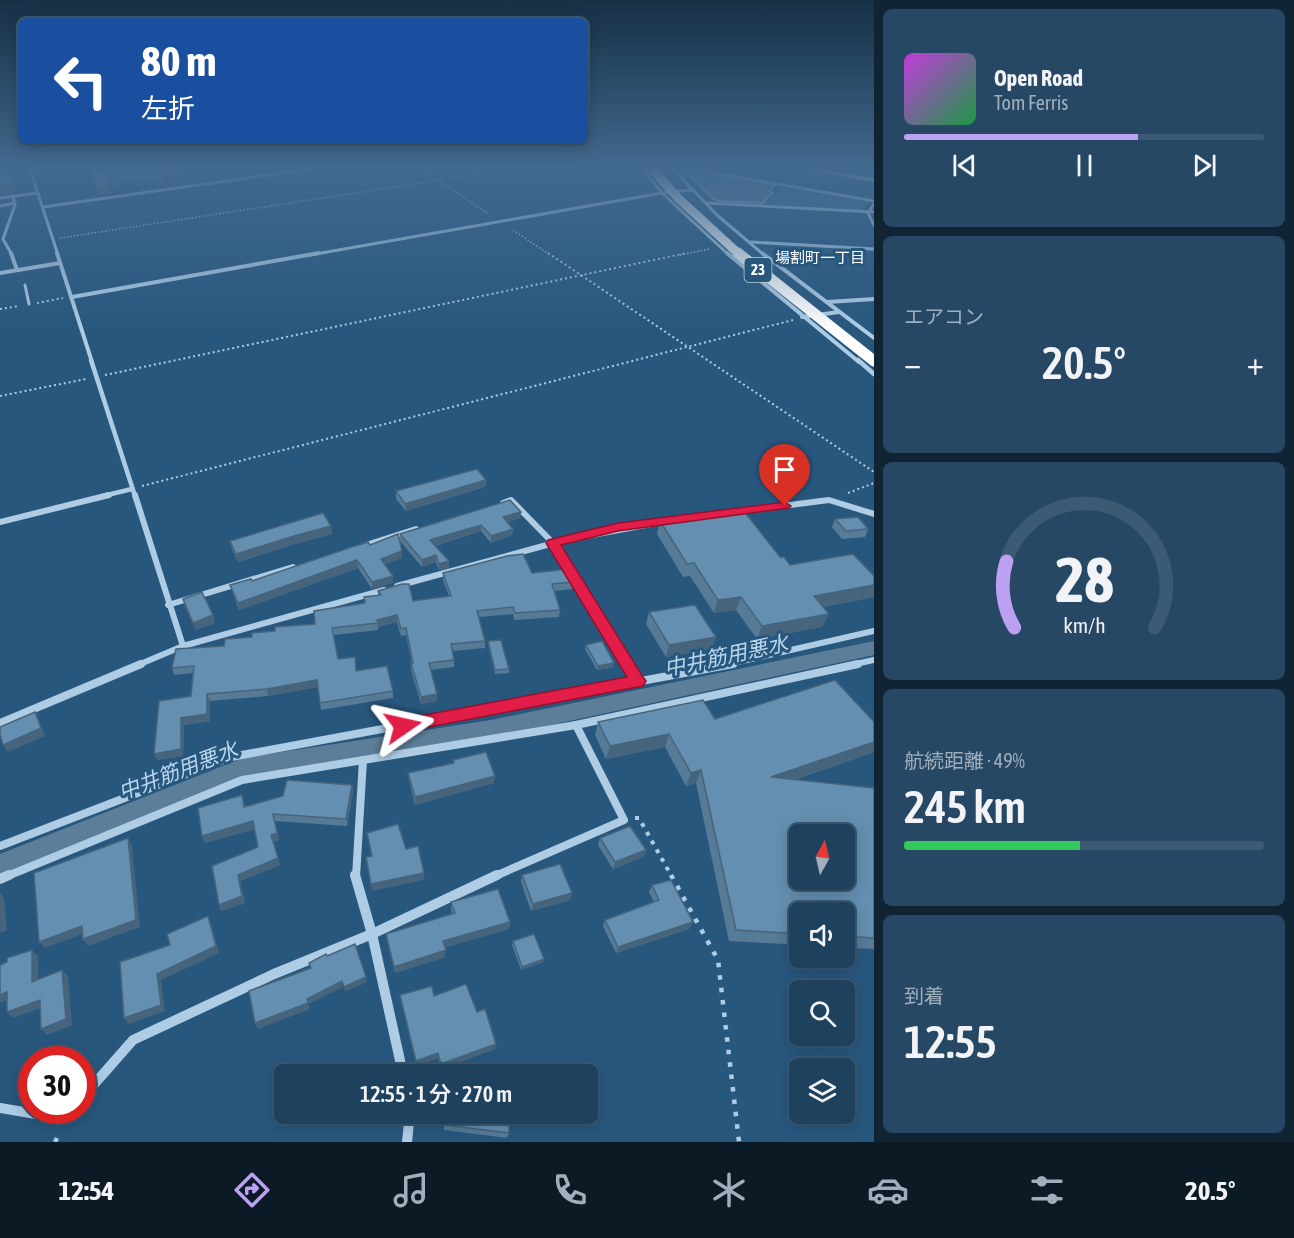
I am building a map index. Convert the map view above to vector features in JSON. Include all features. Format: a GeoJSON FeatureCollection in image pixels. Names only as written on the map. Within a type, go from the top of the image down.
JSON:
{"type":"FeatureCollection","features":[{"type":"Feature","properties":{"kind":"highway","name":"23"},"geometry":{"type":"LineString","coordinates":[[703,222],[768,279],[874,361]]}},
{"type":"Feature","properties":{"kind":"highway","name":"23"},"geometry":{"type":"LineString","coordinates":[[716,222],[782,279],[874,348]]}},
{"type":"Feature","properties":{"kind":"street"},"geometry":{"type":"LineString","coordinates":[[9,222],[3,239],[17,270]]}},
{"type":"Feature","properties":{"kind":"street"},"geometry":{"type":"LineString","coordinates":[[47,222],[183,646]]}},
{"type":"Feature","properties":{"kind":"street"},"geometry":{"type":"LineString","coordinates":[[72,297],[498,222]]}},
{"type":"Feature","properties":{"kind":"street"},"geometry":{"type":"LineString","coordinates":[[693,222],[802,317],[874,374]]}},
{"type":"Feature","properties":{"kind":"street"},"geometry":{"type":"LineString","coordinates":[[727,222],[874,338]]}},
{"type":"Feature","properties":{"kind":"street"},"geometry":{"type":"LineString","coordinates":[[750,242],[874,249]]}},
{"type":"Feature","properties":{"kind":"street"},"geometry":{"type":"LineString","coordinates":[[0,273],[60,263]]}},
{"type":"Feature","properties":{"kind":"street"},"geometry":{"type":"LineString","coordinates":[[827,302],[874,299]]}},
{"type":"Feature","properties":{"kind":"street"},"geometry":{"type":"LineString","coordinates":[[802,317],[839,312]]}},
{"type":"Feature","properties":{"kind":"street"},"geometry":{"type":"LineString","coordinates":[[0,522],[132,489]]}},
{"type":"Feature","properties":{"kind":"street"},"geometry":{"type":"LineString","coordinates":[[500,504],[511,500],[553,543],[638,681]]}},
{"type":"Feature","properties":{"kind":"street"},"geometry":{"type":"LineString","coordinates":[[722,514],[829,500],[874,514]]}},
{"type":"Feature","properties":{"kind":"street"},"geometry":{"type":"LineString","coordinates":[[0,723],[183,646],[553,543],[618,527],[675,520]]}},
{"type":"Feature","properties":{"kind":"street"},"geometry":{"type":"LineString","coordinates":[[351,549],[420,528]]}},
{"type":"Feature","properties":{"kind":"street"},"geometry":{"type":"LineString","coordinates":[[168,605],[305,563]]}},
{"type":"Feature","properties":{"kind":"street"},"geometry":{"type":"LineString","coordinates":[[0,846],[231,757],[741,662],[874,631]]}},
{"type":"Feature","properties":{"kind":"street"},"geometry":{"type":"LineString","coordinates":[[0,879],[242,780],[576,725],[874,660]]}},
{"type":"Feature","properties":{"kind":"street"},"geometry":{"type":"LineString","coordinates":[[96,1082],[133,1040],[274,974],[372,934],[486,880],[624,820],[576,725]]}},
{"type":"Feature","properties":{"kind":"street"},"geometry":{"type":"LineString","coordinates":[[363,760],[355,874],[372,934],[402,1064]]}},
{"type":"Feature","properties":{"kind":"street"},"geometry":{"type":"LineString","coordinates":[[0,1108],[18,1111]]}},
{"type":"Feature","properties":{"kind":"street"},"geometry":{"type":"LineString","coordinates":[[407,1142],[409,1124]]}},
{"type":"Feature","properties":{"kind":"lane"},"geometry":{"type":"LineString","coordinates":[[25,285],[29,304]]}},
{"type":"Feature","properties":{"kind":"path"},"geometry":{"type":"LineString","coordinates":[[52,239],[161,222]]}},
{"type":"Feature","properties":{"kind":"path"},"geometry":{"type":"LineString","coordinates":[[500,222],[874,472]]}},
{"type":"Feature","properties":{"kind":"path"},"geometry":{"type":"LineString","coordinates":[[0,396],[719,247]]}},
{"type":"Feature","properties":{"kind":"path"},"geometry":{"type":"LineString","coordinates":[[132,489],[802,317]]}},
{"type":"Feature","properties":{"kind":"path"},"geometry":{"type":"LineString","coordinates":[[829,500],[874,483]]}},
{"type":"Feature","properties":{"kind":"path"},"geometry":{"type":"LineString","coordinates":[[624,820],[639,818],[718,960],[739,1142]]}},
{"type":"Feature","properties":{"kind":"building"},"geometry":{"type":"Polygon","coordinates":[[[477,469],[486,480],[405,504],[396,491],[477,469]]]}},
{"type":"Feature","properties":{"kind":"building"},"geometry":{"type":"Polygon","coordinates":[[[510,500],[521,512],[503,517],[513,529],[491,536],[481,525],[430,540],[449,561],[439,564],[436,555],[422,560],[400,534],[510,500]]]}},
{"type":"Feature","properties":{"kind":"building"},"geometry":{"type":"Polygon","coordinates":[[[743,510],[780,557],[784,557],[790,565],[853,554],[874,576],[874,585],[814,596],[829,614],[762,626],[741,597],[718,600],[694,563],[687,564],[660,521],[743,510]]]}},
{"type":"Feature","properties":{"kind":"building"},"geometry":{"type":"Polygon","coordinates":[[[323,513],[331,526],[236,554],[230,541],[323,513]]]}},
{"type":"Feature","properties":{"kind":"building"},"geometry":{"type":"Polygon","coordinates":[[[858,517],[868,529],[846,531],[835,519],[858,517]]]}},
{"type":"Feature","properties":{"kind":"building"},"geometry":{"type":"Polygon","coordinates":[[[398,534],[402,551],[381,559],[393,576],[372,582],[357,560],[238,603],[230,585],[251,579],[252,581],[368,542],[370,545],[398,534]]]}},
{"type":"Feature","properties":{"kind":"building"},"geometry":{"type":"Polygon","coordinates":[[[523,554],[532,573],[568,569],[573,582],[552,584],[560,610],[515,613],[513,607],[477,611],[485,641],[451,644],[454,660],[429,663],[437,694],[421,697],[411,663],[413,663],[406,628],[401,629],[397,615],[377,620],[378,623],[332,628],[338,659],[355,657],[356,671],[387,666],[393,691],[320,703],[317,680],[267,689],[207,694],[207,714],[181,718],[181,749],[154,754],[159,701],[191,696],[194,666],[172,668],[176,649],[224,646],[225,639],[252,637],[252,633],[275,631],[275,627],[315,624],[314,611],[365,603],[364,597],[381,595],[378,591],[402,584],[409,584],[413,601],[451,596],[443,573],[523,554]]]}},
{"type":"Feature","properties":{"kind":"building"},"geometry":{"type":"Polygon","coordinates":[[[202,592],[213,615],[193,623],[183,599],[202,592]]]}},
{"type":"Feature","properties":{"kind":"building"},"geometry":{"type":"Polygon","coordinates":[[[695,605],[716,637],[669,645],[649,612],[695,605]]]}},
{"type":"Feature","properties":{"kind":"building"},"geometry":{"type":"Polygon","coordinates":[[[501,640],[509,669],[495,670],[488,641],[501,640]]]}},
{"type":"Feature","properties":{"kind":"building"},"geometry":{"type":"Polygon","coordinates":[[[602,641],[614,663],[598,666],[586,645],[602,641]]]}},
{"type":"Feature","properties":{"kind":"building"},"geometry":{"type":"Polygon","coordinates":[[[835,680],[874,722],[874,742],[771,777],[874,788],[874,938],[855,937],[855,902],[789,902],[789,933],[736,930],[701,770],[691,773],[669,734],[610,746],[598,722],[703,700],[715,719],[835,680]]]}},
{"type":"Feature","properties":{"kind":"building"},"geometry":{"type":"Polygon","coordinates":[[[35,712],[41,728],[3,745],[0,727],[35,712]]]}},
{"type":"Feature","properties":{"kind":"building"},"geometry":{"type":"Polygon","coordinates":[[[486,752],[495,776],[415,797],[408,773],[454,763],[453,760],[486,752]]]}},
{"type":"Feature","properties":{"kind":"building"},"geometry":{"type":"Polygon","coordinates":[[[287,780],[352,785],[346,819],[273,814],[277,833],[271,835],[278,858],[238,875],[242,896],[219,905],[212,866],[258,847],[253,821],[202,836],[198,808],[242,795],[244,807],[283,796],[287,780]]]}},
{"type":"Feature","properties":{"kind":"building"},"geometry":{"type":"Polygon","coordinates":[[[398,824],[406,849],[418,846],[424,873],[371,884],[366,857],[372,856],[367,833],[398,824]]]}},
{"type":"Feature","properties":{"kind":"building"},"geometry":{"type":"Polygon","coordinates":[[[630,826],[646,850],[615,862],[600,838],[630,826]]]}},
{"type":"Feature","properties":{"kind":"building"},"geometry":{"type":"Polygon","coordinates":[[[128,838],[136,920],[83,939],[82,926],[39,942],[34,873],[128,838]]]}},
{"type":"Feature","properties":{"kind":"building"},"geometry":{"type":"Polygon","coordinates":[[[560,864],[572,893],[533,904],[522,875],[560,864]]]}},
{"type":"Feature","properties":{"kind":"building"},"geometry":{"type":"Polygon","coordinates":[[[671,880],[693,922],[618,947],[605,920],[659,900],[652,885],[671,880]]]}},
{"type":"Feature","properties":{"kind":"building"},"geometry":{"type":"Polygon","coordinates":[[[498,889],[510,922],[443,941],[446,950],[394,967],[386,934],[455,913],[451,902],[498,889]]]}},
{"type":"Feature","properties":{"kind":"building"},"geometry":{"type":"Polygon","coordinates":[[[208,916],[216,946],[157,974],[161,1005],[124,1018],[120,962],[170,945],[167,934],[208,916]]]}},
{"type":"Feature","properties":{"kind":"building"},"geometry":{"type":"Polygon","coordinates":[[[534,934],[544,959],[522,967],[513,941],[534,934]]]}},
{"type":"Feature","properties":{"kind":"building"},"geometry":{"type":"Polygon","coordinates":[[[355,944],[366,977],[344,987],[342,981],[307,999],[308,1003],[255,1023],[249,991],[311,968],[309,963],[326,954],[327,956],[355,944]]]}},
{"type":"Feature","properties":{"kind":"building"},"geometry":{"type":"Polygon","coordinates":[[[32,950],[32,982],[62,970],[66,1019],[41,1029],[40,1000],[7,1012],[7,992],[0,995],[0,965],[7,962],[7,958],[32,950]]]}},
{"type":"Feature","properties":{"kind":"building"},"geometry":{"type":"Polygon","coordinates":[[[466,984],[477,1012],[485,1009],[496,1044],[441,1064],[438,1053],[416,1061],[400,995],[432,986],[434,996],[466,984]]]}},
{"type":"Feature","properties":{"kind":"building"},"geometry":{"type":"Polygon","coordinates":[[[509,1124],[509,1133],[445,1125],[509,1124]]]}},
{"type":"Feature","properties":{"kind":"waterway","name":"中井筋用悪水"},"geometry":{"type":"LineString","coordinates":[[0,866],[243,768],[491,729],[874,648]]}},
{"type":"Feature","properties":{"kind":"district","name":"場割町一丁目"},"geometry":{"type":"Point","coordinates":[820,258]}},
{"type":"Feature","properties":{"kind":"route"},"geometry":{"type":"LineString","coordinates":[[403,726],[638,681],[553,543],[618,527],[785,506]]}}]}
